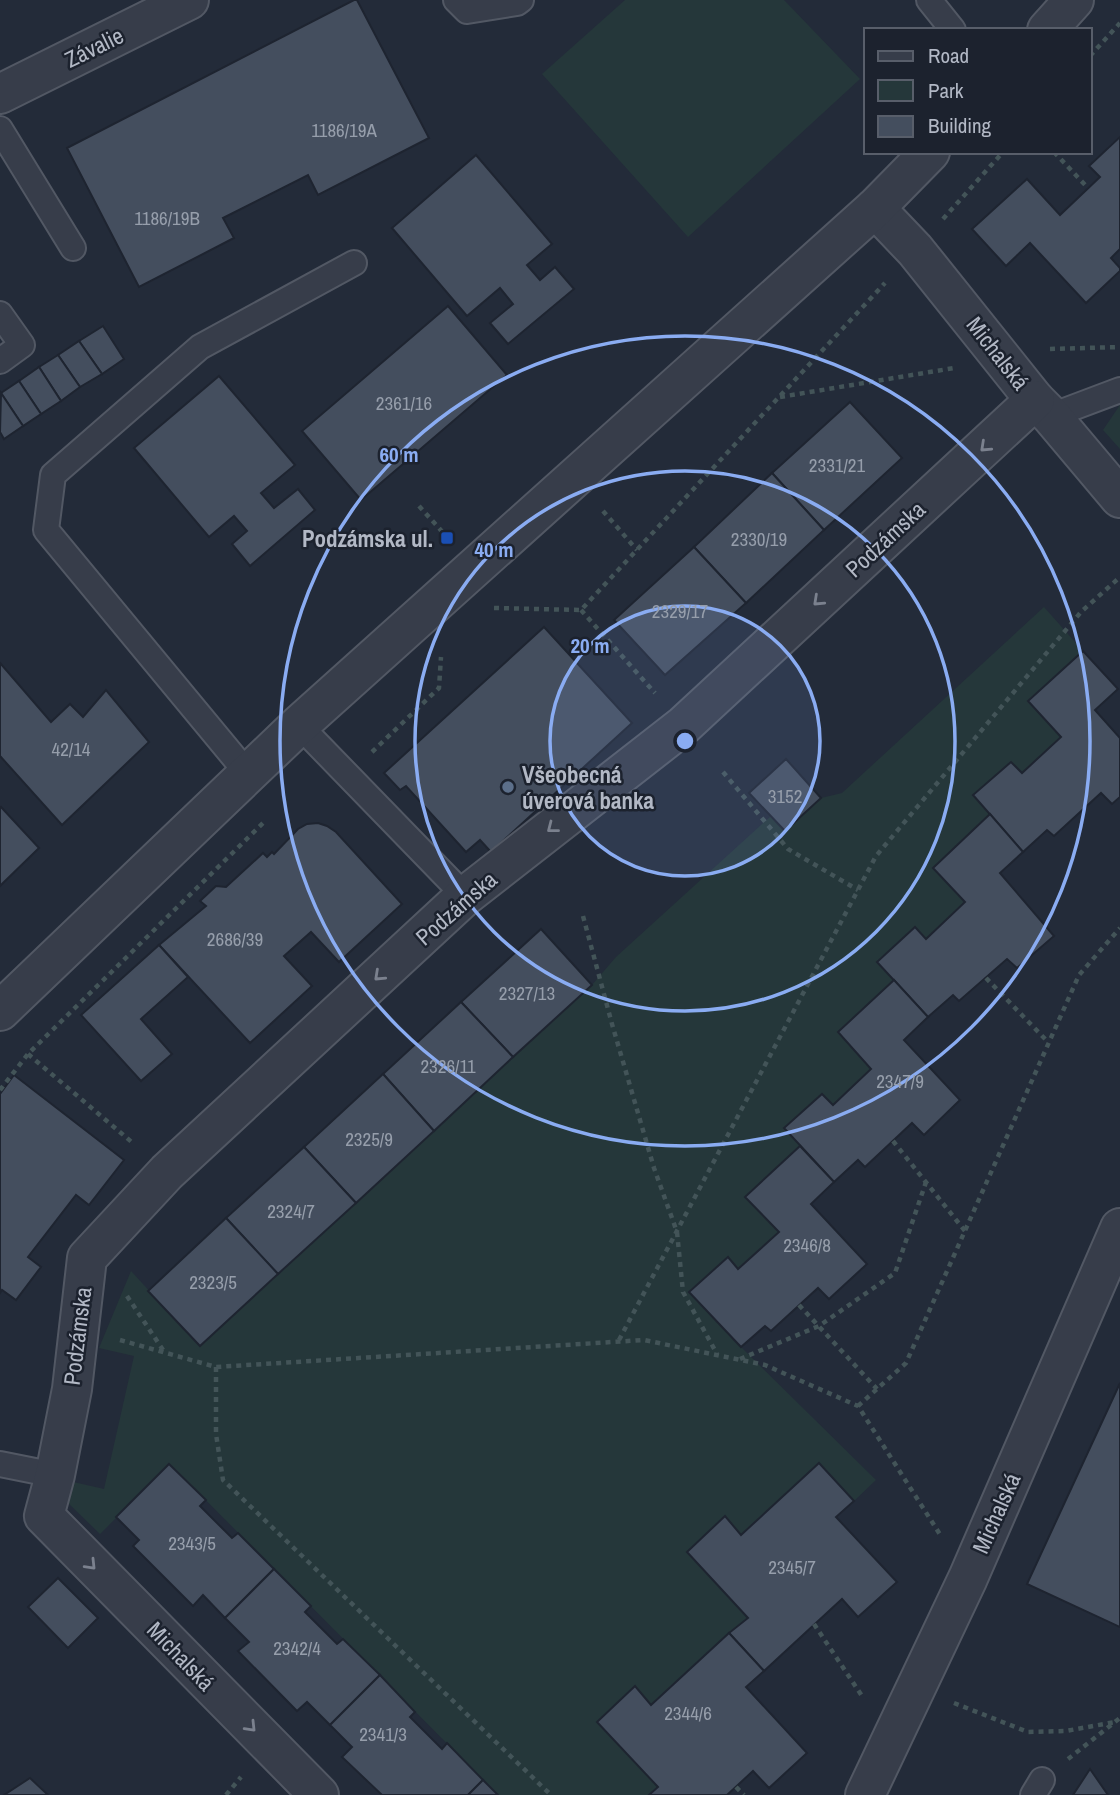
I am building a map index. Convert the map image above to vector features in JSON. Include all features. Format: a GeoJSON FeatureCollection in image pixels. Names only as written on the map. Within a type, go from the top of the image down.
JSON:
{"type":"FeatureCollection","features":[{"type":"Feature","properties":{"kind":"street","name":"Závalie"},"geometry":{"type":"LineString","coordinates":[[0,94],[189,0]]}},
{"type":"Feature","properties":{"kind":"street"},"geometry":{"type":"LineString","coordinates":[[1049,28],[1074,0]]}},
{"type":"Feature","properties":{"kind":"street"},"geometry":{"type":"LineString","coordinates":[[0,1011],[299,725],[876,208],[928,154]]}},
{"type":"Feature","properties":{"kind":"street","name":"Michalská"},"geometry":{"type":"LineString","coordinates":[[876,208],[915,250],[1120,498]]}},
{"type":"Feature","properties":{"kind":"street","name":"Podzámska"},"geometry":{"type":"LineString","coordinates":[[44,1516],[72,1389],[86,1258],[167,1172],[465,896],[684,725],[1043,408]]}},
{"type":"Feature","properties":{"kind":"street","name":"Michalská"},"geometry":{"type":"LineString","coordinates":[[865,1795],[968,1578],[1120,1228]]}},
{"type":"Feature","properties":{"kind":"street","name":"Michalská"},"geometry":{"type":"LineString","coordinates":[[44,1516],[318,1795]]}},
{"type":"Feature","properties":{"kind":"lane"},"geometry":{"type":"LineString","coordinates":[[456,0],[467,11],[517,3],[521,0]]}},
{"type":"Feature","properties":{"kind":"lane"},"geometry":{"type":"LineString","coordinates":[[929,0],[951,28]]}},
{"type":"Feature","properties":{"kind":"lane"},"geometry":{"type":"LineString","coordinates":[[0,129],[73,248]]}},
{"type":"Feature","properties":{"kind":"lane"},"geometry":{"type":"LineString","coordinates":[[248,774],[46,530],[53,475],[200,347],[354,263]]}},
{"type":"Feature","properties":{"kind":"lane"},"geometry":{"type":"LineString","coordinates":[[0,314],[22,345],[0,361]]}},
{"type":"Feature","properties":{"kind":"lane"},"geometry":{"type":"LineString","coordinates":[[1043,408],[1120,390]]}},
{"type":"Feature","properties":{"kind":"lane"},"geometry":{"type":"LineString","coordinates":[[299,725],[465,896]]}},
{"type":"Feature","properties":{"kind":"lane"},"geometry":{"type":"LineString","coordinates":[[0,1464],[55,1475]]}},
{"type":"Feature","properties":{"kind":"path"},"geometry":{"type":"LineString","coordinates":[[1092,54],[1120,23]]}},
{"type":"Feature","properties":{"kind":"path"},"geometry":{"type":"LineString","coordinates":[[581,610],[1001,154]]}},
{"type":"Feature","properties":{"kind":"path"},"geometry":{"type":"LineString","coordinates":[[1056,154],[1088,188]]}},
{"type":"Feature","properties":{"kind":"path"},"geometry":{"type":"LineString","coordinates":[[1045,349],[1120,347]]}},
{"type":"Feature","properties":{"kind":"path"},"geometry":{"type":"LineString","coordinates":[[779,398],[1004,360]]}},
{"type":"Feature","properties":{"kind":"path"},"geometry":{"type":"LineString","coordinates":[[419,506],[447,538]]}},
{"type":"Feature","properties":{"kind":"path"},"geometry":{"type":"LineString","coordinates":[[619,1341],[876,856],[1081,612],[1120,578]]}},
{"type":"Feature","properties":{"kind":"path"},"geometry":{"type":"LineString","coordinates":[[490,608],[581,610],[684,725]]}},
{"type":"Feature","properties":{"kind":"path"},"geometry":{"type":"LineString","coordinates":[[346,776],[439,688],[442,649]]}},
{"type":"Feature","properties":{"kind":"path"},"geometry":{"type":"LineString","coordinates":[[723,772],[788,849],[858,890]]}},
{"type":"Feature","properties":{"kind":"path"},"geometry":{"type":"LineString","coordinates":[[0,1090],[28,1054],[271,816]]}},
{"type":"Feature","properties":{"kind":"path"},"geometry":{"type":"LineString","coordinates":[[583,916],[619,1051],[654,1168],[677,1232],[683,1292],[717,1354]]}},
{"type":"Feature","properties":{"kind":"path"},"geometry":{"type":"LineString","coordinates":[[858,1406],[906,1363],[1079,975],[1120,928]]}},
{"type":"Feature","properties":{"kind":"path"},"geometry":{"type":"LineString","coordinates":[[985,978],[1049,1043]]}},
{"type":"Feature","properties":{"kind":"path"},"geometry":{"type":"LineString","coordinates":[[28,1054],[167,1172]]}},
{"type":"Feature","properties":{"kind":"path"},"geometry":{"type":"LineString","coordinates":[[893,1141],[965,1231]]}},
{"type":"Feature","properties":{"kind":"path"},"geometry":{"type":"LineString","coordinates":[[740,1359],[819,1326],[895,1273],[926,1182]]}},
{"type":"Feature","properties":{"kind":"path"},"geometry":{"type":"LineString","coordinates":[[123,1291],[165,1353]]}},
{"type":"Feature","properties":{"kind":"path"},"geometry":{"type":"LineString","coordinates":[[799,1305],[877,1389]]}},
{"type":"Feature","properties":{"kind":"path"},"geometry":{"type":"LineString","coordinates":[[111,1337],[216,1367],[644,1339],[765,1364],[858,1406],[968,1578]]}},
{"type":"Feature","properties":{"kind":"path"},"geometry":{"type":"LineString","coordinates":[[216,1367],[216,1434],[223,1480],[551,1795]]}},
{"type":"Feature","properties":{"kind":"path"},"geometry":{"type":"LineString","coordinates":[[814,1624],[867,1703]]}},
{"type":"Feature","properties":{"kind":"path"},"geometry":{"type":"LineString","coordinates":[[953,1703],[1028,1732],[1066,1731],[1117,1720]]}},
{"type":"Feature","properties":{"kind":"path"},"geometry":{"type":"LineString","coordinates":[[1037,1788],[1117,1720]]}},
{"type":"Feature","properties":{"kind":"path"},"geometry":{"type":"LineString","coordinates":[[226,1795],[247,1771]]}},
{"type":"Feature","properties":{"kind":"path"},"geometry":{"type":"LineString","coordinates":[[736,1787],[743,1795]]}},
{"type":"Feature","properties":{"kind":"green space"},"geometry":{"type":"Polygon","coordinates":[[[625,0],[784,0],[860,79],[688,237],[542,74],[625,0]]]}},
{"type":"Feature","properties":{"kind":"green space"},"geometry":{"type":"Polygon","coordinates":[[[1120,405],[1120,449],[1103,430],[1120,405]]]}},
{"type":"Feature","properties":{"kind":"green space"},"geometry":{"type":"Polygon","coordinates":[[[1044,607],[1083,651],[1028,701],[1061,737],[1022,773],[1010,762],[974,795],[990,814],[933,867],[965,902],[926,939],[915,927],[878,961],[894,980],[838,1031],[871,1069],[833,1105],[785,1128],[800,1146],[745,1197],[779,1232],[738,1269],[728,1258],[741,1347],[876,1480],[854,1501],[819,1463],[741,1535],[725,1516],[687,1551],[748,1618],[651,1705],[635,1686],[598,1722],[658,1787],[660,1795],[498,1795],[170,1464],[100,1534],[66,1501],[69,1481],[104,1489],[134,1356],[99,1348],[131,1271],[200,1346],[592,985],[616,957],[771,816],[785,831],[821,798],[842,793],[1044,607]]]}},
{"type":"Feature","properties":{"kind":"building"},"geometry":{"type":"Polygon","coordinates":[[[357,0],[429,138],[318,195],[308,175],[223,218],[234,238],[139,287],[67,148],[357,0]]]}},
{"type":"Feature","properties":{"kind":"building"},"geometry":{"type":"Polygon","coordinates":[[[1120,137],[1120,249],[1111,258],[1120,271],[1086,303],[1030,243],[1006,266],[972,229],[1027,179],[1060,215],[1100,177],[1089,166],[1120,137]]]}},
{"type":"Feature","properties":{"kind":"building"},"geometry":{"type":"Polygon","coordinates":[[[476,155],[552,244],[527,265],[540,280],[555,267],[574,289],[508,344],[490,323],[513,304],[500,288],[467,316],[392,228],[476,155]]]}},
{"type":"Feature","properties":{"kind":"building"},"geometry":{"type":"Polygon","coordinates":[[[448,306],[507,375],[361,500],[302,431],[448,306]]]}},
{"type":"Feature","properties":{"kind":"building"},"geometry":{"type":"Polygon","coordinates":[[[103,326],[124,359],[102,374],[79,341],[103,326]]]}},
{"type":"Feature","properties":{"kind":"building"},"geometry":{"type":"Polygon","coordinates":[[[79,341],[102,374],[80,387],[58,355],[79,341]]]}},
{"type":"Feature","properties":{"kind":"building"},"geometry":{"type":"Polygon","coordinates":[[[58,355],[80,387],[61,401],[39,367],[58,355]]]}},
{"type":"Feature","properties":{"kind":"building"},"geometry":{"type":"Polygon","coordinates":[[[39,367],[61,401],[41,414],[19,381],[39,367]]]}},
{"type":"Feature","properties":{"kind":"building"},"geometry":{"type":"Polygon","coordinates":[[[219,376],[295,465],[261,493],[274,508],[298,489],[315,510],[250,566],[232,544],[247,531],[234,516],[209,537],[134,448],[219,376]]]}},
{"type":"Feature","properties":{"kind":"building"},"geometry":{"type":"Polygon","coordinates":[[[19,381],[41,414],[23,426],[1,393],[19,381]]]}},
{"type":"Feature","properties":{"kind":"building"},"geometry":{"type":"Polygon","coordinates":[[[1,393],[23,426],[4,439],[0,432],[1,393]]]}},
{"type":"Feature","properties":{"kind":"building"},"geometry":{"type":"Polygon","coordinates":[[[850,402],[902,458],[824,530],[772,473],[850,402]]]}},
{"type":"Feature","properties":{"kind":"building"},"geometry":{"type":"Polygon","coordinates":[[[772,473],[824,530],[746,603],[694,547],[772,473]]]}},
{"type":"Feature","properties":{"kind":"building"},"geometry":{"type":"Polygon","coordinates":[[[694,547],[746,603],[665,675],[614,620],[694,547]]]}},
{"type":"Feature","properties":{"kind":"building"},"geometry":{"type":"Polygon","coordinates":[[[544,627],[632,723],[491,852],[480,840],[466,852],[406,786],[400,790],[384,773],[544,627]]]}},
{"type":"Feature","properties":{"kind":"building"},"geometry":{"type":"Polygon","coordinates":[[[1083,651],[1118,689],[1095,710],[1120,738],[1120,797],[1112,804],[1101,793],[1054,836],[1047,830],[1023,852],[973,795],[1011,762],[1022,773],[1061,737],[1028,701],[1083,651]]]}},
{"type":"Feature","properties":{"kind":"building"},"geometry":{"type":"Polygon","coordinates":[[[0,663],[51,722],[70,704],[83,717],[106,690],[149,742],[62,825],[0,756],[0,663]]]}},
{"type":"Feature","properties":{"kind":"building"},"geometry":{"type":"Polygon","coordinates":[[[786,759],[821,798],[785,831],[749,793],[786,759]]]}},
{"type":"Feature","properties":{"kind":"building"},"geometry":{"type":"Polygon","coordinates":[[[0,808],[39,848],[0,886],[0,808]]]}},
{"type":"Feature","properties":{"kind":"building"},"geometry":{"type":"Polygon","coordinates":[[[990,814],[1023,852],[1000,873],[1054,936],[1017,968],[1007,959],[959,1001],[953,995],[928,1017],[877,962],[915,927],[926,939],[965,902],[933,868],[990,814]]]}},
{"type":"Feature","properties":{"kind":"building"},"geometry":{"type":"Polygon","coordinates":[[[318,823],[336,832],[402,904],[339,962],[311,932],[284,956],[312,986],[250,1043],[159,945],[206,906],[200,901],[216,886],[226,887],[263,853],[267,857],[272,852],[274,854],[298,829],[307,824],[318,823]]]}},
{"type":"Feature","properties":{"kind":"building"},"geometry":{"type":"Polygon","coordinates":[[[541,929],[592,985],[513,1057],[461,1002],[541,929]]]}},
{"type":"Feature","properties":{"kind":"building"},"geometry":{"type":"Polygon","coordinates":[[[159,945],[188,977],[141,1019],[172,1054],[141,1081],[81,1015],[159,945]]]}},
{"type":"Feature","properties":{"kind":"building"},"geometry":{"type":"Polygon","coordinates":[[[894,980],[928,1017],[904,1040],[960,1100],[924,1135],[912,1123],[865,1167],[858,1160],[834,1182],[784,1128],[822,1094],[833,1105],[871,1069],[838,1032],[894,980]]]}},
{"type":"Feature","properties":{"kind":"building"},"geometry":{"type":"Polygon","coordinates":[[[461,1002],[513,1057],[434,1131],[383,1074],[461,1002]]]}},
{"type":"Feature","properties":{"kind":"building"},"geometry":{"type":"Polygon","coordinates":[[[383,1074],[434,1131],[356,1203],[304,1147],[383,1074]]]}},
{"type":"Feature","properties":{"kind":"building"},"geometry":{"type":"Polygon","coordinates":[[[14,1075],[124,1160],[89,1205],[76,1195],[28,1257],[41,1267],[16,1300],[2,1290],[0,1293],[0,1094],[14,1075]]]}},
{"type":"Feature","properties":{"kind":"building"},"geometry":{"type":"Polygon","coordinates":[[[800,1146],[834,1182],[811,1204],[867,1264],[829,1299],[818,1288],[771,1331],[765,1326],[741,1347],[689,1292],[728,1257],[738,1269],[779,1232],[745,1197],[800,1146]]]}},
{"type":"Feature","properties":{"kind":"building"},"geometry":{"type":"Polygon","coordinates":[[[304,1147],[356,1203],[278,1274],[226,1218],[304,1147]]]}},
{"type":"Feature","properties":{"kind":"building"},"geometry":{"type":"Polygon","coordinates":[[[226,1218],[278,1274],[200,1346],[148,1291],[226,1218]]]}},
{"type":"Feature","properties":{"kind":"building"},"geometry":{"type":"Polygon","coordinates":[[[1120,1383],[1120,1627],[1027,1584],[1120,1383]]]}},
{"type":"Feature","properties":{"kind":"building"},"geometry":{"type":"Polygon","coordinates":[[[819,1463],[854,1501],[836,1517],[897,1582],[858,1617],[842,1599],[764,1671],[729,1633],[748,1618],[687,1552],[725,1516],[741,1535],[819,1463]]]}},
{"type":"Feature","properties":{"kind":"building"},"geometry":{"type":"Polygon","coordinates":[[[169,1464],[206,1500],[200,1506],[232,1538],[238,1533],[274,1569],[225,1618],[203,1595],[193,1606],[133,1546],[139,1540],[116,1517],[169,1464]]]}},
{"type":"Feature","properties":{"kind":"building"},"geometry":{"type":"Polygon","coordinates":[[[274,1569],[311,1606],[305,1612],[337,1644],[343,1639],[380,1675],[330,1725],[307,1702],[297,1711],[238,1651],[249,1642],[225,1618],[274,1569]]]}},
{"type":"Feature","properties":{"kind":"building"},"geometry":{"type":"Polygon","coordinates":[[[58,1578],[98,1618],[68,1648],[28,1607],[58,1578]]]}},
{"type":"Feature","properties":{"kind":"building"},"geometry":{"type":"Polygon","coordinates":[[[729,1633],[764,1671],[746,1687],[807,1753],[769,1788],[753,1771],[727,1795],[649,1795],[658,1787],[597,1722],[635,1686],[651,1705],[729,1633]]]}},
{"type":"Feature","properties":{"kind":"building"},"geometry":{"type":"Polygon","coordinates":[[[380,1675],[415,1712],[410,1717],[442,1749],[447,1743],[483,1780],[468,1795],[382,1795],[342,1757],[352,1747],[330,1725],[380,1675]]]}},
{"type":"Feature","properties":{"kind":"building"},"geometry":{"type":"Polygon","coordinates":[[[1090,1769],[1108,1795],[1073,1795],[1090,1769]]]}},
{"type":"Feature","properties":{"kind":"building"},"geometry":{"type":"Polygon","coordinates":[[[30,1778],[48,1795],[4,1795],[30,1778]]]}},
{"type":"Feature","properties":{"kind":"building"},"geometry":{"type":"Polygon","coordinates":[[[483,1780],[498,1795],[468,1795],[483,1780]]]}},
{"type":"Feature","properties":{"kind":"place","name":"Podzámska ul."},"geometry":{"type":"Point","coordinates":[447,538]}},
{"type":"Feature","properties":{"kind":"place","name":"Všeobecná úverová banka"},"geometry":{"type":"Point","coordinates":[508,787]}}]}
